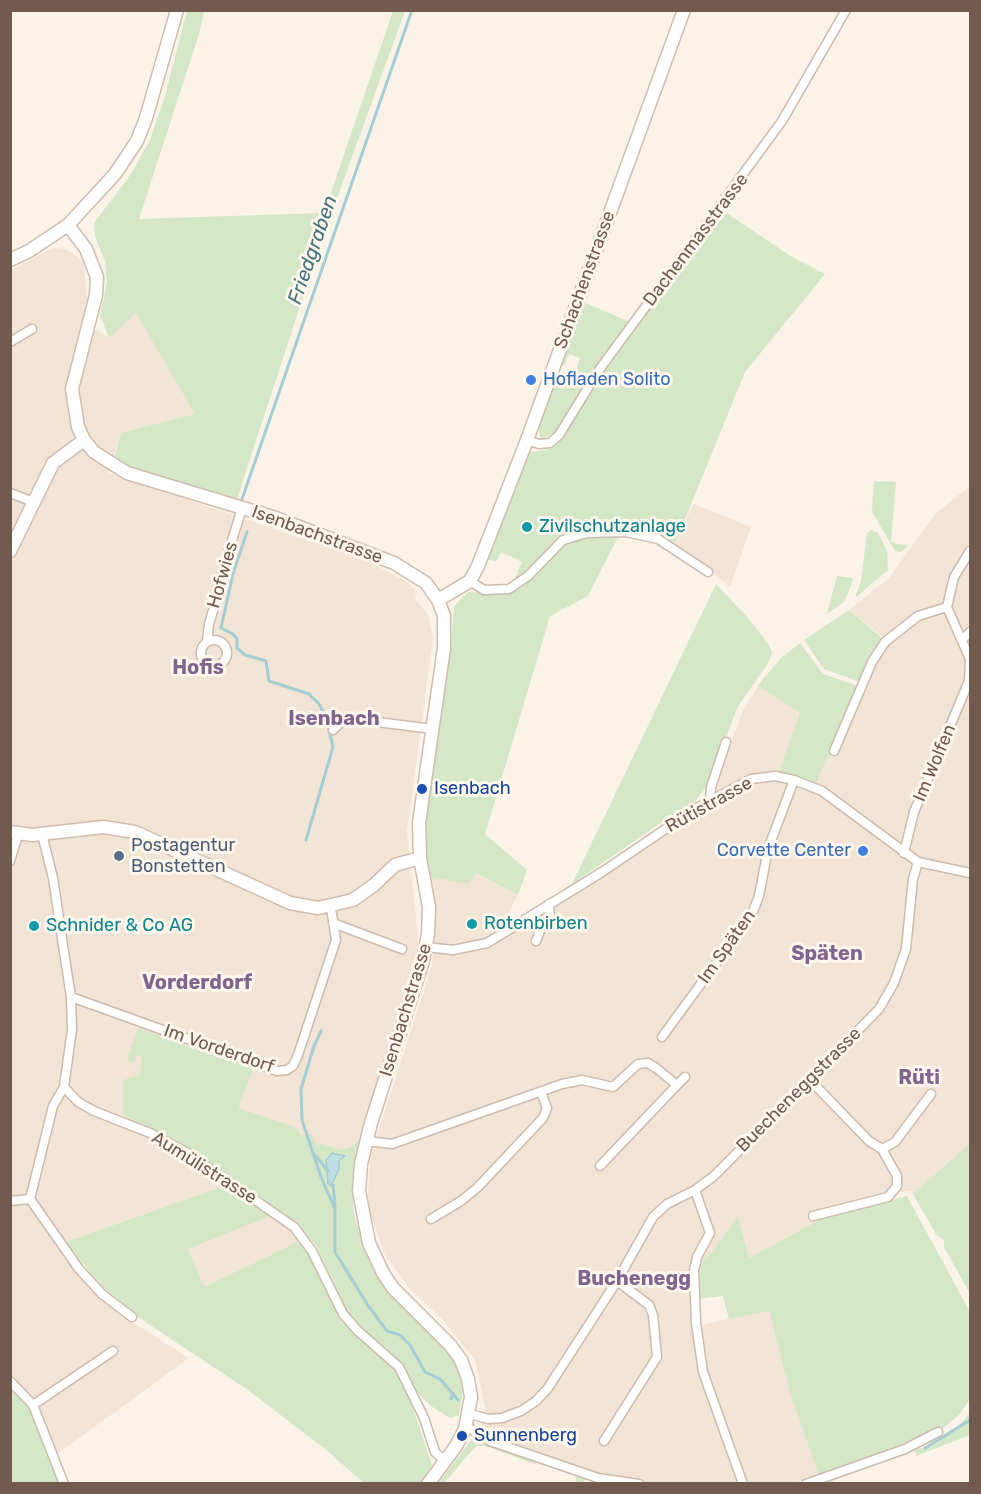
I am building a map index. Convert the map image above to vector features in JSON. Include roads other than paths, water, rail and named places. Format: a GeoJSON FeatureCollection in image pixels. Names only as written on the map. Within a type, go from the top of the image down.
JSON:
{"type":"FeatureCollection","features":[{"type":"Feature","properties":{"kind":"main road"},"geometry":{"type":"LineString","coordinates":[[10,260],[29,251],[68,225],[103,190],[137,141],[154,93],[177,10]]}},
{"type":"Feature","properties":{"kind":"main road","name":"Schachenstrasse"},"geometry":{"type":"LineString","coordinates":[[470,581],[527,440],[684,10]]}},
{"type":"Feature","properties":{"kind":"main road","name":"Isenbachstrasse"},"geometry":{"type":"LineString","coordinates":[[68,225],[86,249],[96,278],[96,295],[72,389],[74,410],[84,440],[106,462],[127,473],[276,518],[394,563],[426,584],[438,600],[444,616],[445,638],[420,803],[420,858],[429,907],[426,947],[367,1141],[361,1164],[360,1191],[365,1228],[374,1257],[393,1288],[451,1346],[460,1360],[470,1388],[468,1420]]}},
{"type":"Feature","properties":{"kind":"main road"},"geometry":{"type":"LineString","coordinates":[[10,551],[52,463],[84,440]]}},
{"type":"Feature","properties":{"kind":"main road"},"geometry":{"type":"LineString","coordinates":[[438,600],[470,581]]}},
{"type":"Feature","properties":{"kind":"main road"},"geometry":{"type":"LineString","coordinates":[[14,833],[42,834],[103,827],[135,832],[290,903],[306,907],[331,908],[361,896],[402,861],[420,858]]}},
{"type":"Feature","properties":{"kind":"main road"},"geometry":{"type":"LineString","coordinates":[[428,1484],[445,1461],[468,1420]]}},
{"type":"Feature","properties":{"kind":"street","name":"Dachenmasstrasse"},"geometry":{"type":"LineString","coordinates":[[527,440],[539,444],[550,443],[558,435],[599,370],[782,121],[846,10]]}},
{"type":"Feature","properties":{"kind":"street"},"geometry":{"type":"LineString","coordinates":[[10,342],[32,329]]}},
{"type":"Feature","properties":{"kind":"street"},"geometry":{"type":"LineString","coordinates":[[10,493],[34,502]]}},
{"type":"Feature","properties":{"kind":"street","name":"Hofwies"},"geometry":{"type":"LineString","coordinates":[[207,642],[209,624],[219,591],[218,586],[242,508]]}},
{"type":"Feature","properties":{"kind":"street"},"geometry":{"type":"LineString","coordinates":[[470,581],[484,590],[509,589],[528,576],[563,540],[587,532],[626,532],[658,539],[708,572]]}},
{"type":"Feature","properties":{"kind":"street"},"geometry":{"type":"LineString","coordinates":[[834,752],[872,662],[885,642],[918,616],[947,607],[954,577],[970,551]]}},
{"type":"Feature","properties":{"kind":"street","name":"Im Wolfen"},"geometry":{"type":"LineString","coordinates":[[904,853],[914,812],[969,681],[970,659],[947,607]]}},
{"type":"Feature","properties":{"kind":"street"},"geometry":{"type":"LineString","coordinates":[[963,639],[970,632]]}},
{"type":"Feature","properties":{"kind":"street"},"geometry":{"type":"LineString","coordinates":[[333,730],[345,718],[433,729]]}},
{"type":"Feature","properties":{"kind":"street"},"geometry":{"type":"LineString","coordinates":[[710,801],[711,787],[726,742]]}},
{"type":"Feature","properties":{"kind":"street","name":"Rütistrasse"},"geometry":{"type":"LineString","coordinates":[[426,947],[453,950],[487,943],[710,801],[751,778],[775,776],[794,780],[822,791],[918,861],[970,873]]}},
{"type":"Feature","properties":{"kind":"street","name":"Im Späten"},"geometry":{"type":"LineString","coordinates":[[662,1037],[752,914],[759,896],[768,849],[794,780]]}},
{"type":"Feature","properties":{"kind":"street"},"geometry":{"type":"LineString","coordinates":[[10,861],[14,833]]}},
{"type":"Feature","properties":{"kind":"street"},"geometry":{"type":"LineString","coordinates":[[42,834],[53,878],[71,997],[72,1029],[64,1088],[53,1106],[30,1198],[80,1269],[102,1293],[132,1317]]}},
{"type":"Feature","properties":{"kind":"street","name":"Buecheneggstrasse"},"geometry":{"type":"LineString","coordinates":[[468,1420],[502,1418],[521,1411],[536,1401],[548,1388],[617,1281],[653,1217],[667,1204],[695,1190],[714,1176],[868,1022],[888,996],[906,949],[913,879],[918,861]]}},
{"type":"Feature","properties":{"kind":"street"},"geometry":{"type":"LineString","coordinates":[[536,941],[541,929],[550,921],[549,904]]}},
{"type":"Feature","properties":{"kind":"street"},"geometry":{"type":"LineString","coordinates":[[331,908],[333,923],[402,949]]}},
{"type":"Feature","properties":{"kind":"street","name":"Im Vorderdorf"},"geometry":{"type":"LineString","coordinates":[[71,997],[283,1071],[293,1066],[298,1055],[336,940],[333,923]]}},
{"type":"Feature","properties":{"kind":"street"},"geometry":{"type":"LineString","coordinates":[[367,1141],[392,1144],[582,1080],[613,1087],[638,1064],[648,1064],[656,1068],[677,1084]]}},
{"type":"Feature","properties":{"kind":"street"},"geometry":{"type":"LineString","coordinates":[[600,1166],[685,1077]]}},
{"type":"Feature","properties":{"kind":"street"},"geometry":{"type":"LineString","coordinates":[[810,1080],[869,1141],[882,1149],[897,1176],[894,1192],[888,1197],[813,1216]]}},
{"type":"Feature","properties":{"kind":"street","name":"Aumülistrasse"},"geometry":{"type":"LineString","coordinates":[[64,1088],[78,1102],[94,1111],[150,1133],[186,1152],[294,1227],[312,1251],[343,1314],[358,1332],[399,1367],[424,1418],[435,1452],[445,1461]]}},
{"type":"Feature","properties":{"kind":"street"},"geometry":{"type":"LineString","coordinates":[[431,1219],[461,1202],[539,1124],[547,1108],[541,1092]]}},
{"type":"Feature","properties":{"kind":"street"},"geometry":{"type":"LineString","coordinates":[[882,1149],[896,1142],[931,1094]]}},
{"type":"Feature","properties":{"kind":"street"},"geometry":{"type":"LineString","coordinates":[[695,1190],[710,1233],[697,1257],[694,1271],[696,1323],[703,1372],[744,1484]]}},
{"type":"Feature","properties":{"kind":"street"},"geometry":{"type":"LineString","coordinates":[[10,1200],[30,1198]]}},
{"type":"Feature","properties":{"kind":"street"},"geometry":{"type":"LineString","coordinates":[[604,1441],[657,1357],[653,1315],[649,1305],[617,1281]]}},
{"type":"Feature","properties":{"kind":"street"},"geometry":{"type":"LineString","coordinates":[[33,1405],[113,1351]]}},
{"type":"Feature","properties":{"kind":"street"},"geometry":{"type":"LineString","coordinates":[[10,1381],[33,1405],[64,1484]]}},
{"type":"Feature","properties":{"kind":"street"},"geometry":{"type":"LineString","coordinates":[[468,1420],[490,1441],[598,1478],[639,1484]]}},
{"type":"Feature","properties":{"kind":"street"},"geometry":{"type":"LineString","coordinates":[[806,1484],[905,1449],[938,1432]]}},
{"type":"Feature","properties":{"kind":"water"},"geometry":{"type":"Polygon","coordinates":[[[332,1153],[345,1156],[339,1161],[339,1169],[331,1186],[328,1183],[326,1161],[332,1153]]]}},
{"type":"Feature","properties":{"kind":"waterway","name":"Friedgraben"},"geometry":{"type":"LineString","coordinates":[[242,499],[412,10]]}},
{"type":"Feature","properties":{"kind":"waterway","name":"Isenbach"},"geometry":{"type":"LineString","coordinates":[[247,532],[233,574],[221,628],[233,634],[237,639],[237,648],[245,655],[266,661],[269,681],[309,694],[319,704],[326,717],[333,747],[306,840]]}},
{"type":"Feature","properties":{"kind":"waterway","name":"Isenbach"},"geometry":{"type":"LineString","coordinates":[[321,1031],[301,1089],[302,1120],[321,1177],[335,1209],[335,1252],[367,1304],[387,1331],[400,1335],[410,1345],[425,1372],[440,1379],[458,1400]]}},
{"type":"Feature","properties":{"kind":"waterway"},"geometry":{"type":"LineString","coordinates":[[314,1154],[328,1171]]}},
{"type":"Feature","properties":{"kind":"waterway"},"geometry":{"type":"LineString","coordinates":[[333,1185],[335,1207]]}},
{"type":"Feature","properties":{"kind":"waterway","name":"Isenbach"},"geometry":{"type":"LineString","coordinates":[[451,1399],[453,1393]]}},
{"type":"Feature","properties":{"kind":"waterway"},"geometry":{"type":"LineString","coordinates":[[925,1448],[970,1420]]}},
{"type":"Feature","properties":{"kind":"place","name":"Hofladen Solito"},"geometry":{"type":"Point","coordinates":[531,380]}},
{"type":"Feature","properties":{"kind":"place","name":"Zivilschutzanlage"},"geometry":{"type":"Point","coordinates":[527,527]}},
{"type":"Feature","properties":{"kind":"place","name":"Isenbach"},"geometry":{"type":"Point","coordinates":[422,789]}},
{"type":"Feature","properties":{"kind":"place","name":"Corvette Center"},"geometry":{"type":"Point","coordinates":[863,851]}},
{"type":"Feature","properties":{"kind":"place","name":"Postagentur Bonstetten"},"geometry":{"type":"Point","coordinates":[119,856]}},
{"type":"Feature","properties":{"kind":"place","name":"Rotenbirben"},"geometry":{"type":"Point","coordinates":[472,924]}},
{"type":"Feature","properties":{"kind":"place","name":"Schnider & Co AG"},"geometry":{"type":"Point","coordinates":[34,926]}},
{"type":"Feature","properties":{"kind":"place","name":"Sunnenberg"},"geometry":{"type":"Point","coordinates":[462,1436]}},
{"type":"Feature","properties":{"kind":"district","name":"Hofis"},"geometry":{"type":"Point","coordinates":[198,668]}},
{"type":"Feature","properties":{"kind":"district","name":"Isenbach"},"geometry":{"type":"Point","coordinates":[334,719]}},
{"type":"Feature","properties":{"kind":"district","name":"Späten"},"geometry":{"type":"Point","coordinates":[827,954]}},
{"type":"Feature","properties":{"kind":"district","name":"Vorderdorf"},"geometry":{"type":"Point","coordinates":[197,983]}},
{"type":"Feature","properties":{"kind":"district","name":"Rüti"},"geometry":{"type":"Point","coordinates":[919,1078]}},
{"type":"Feature","properties":{"kind":"district","name":"Buchenegg"},"geometry":{"type":"Point","coordinates":[634,1279]}}]}
